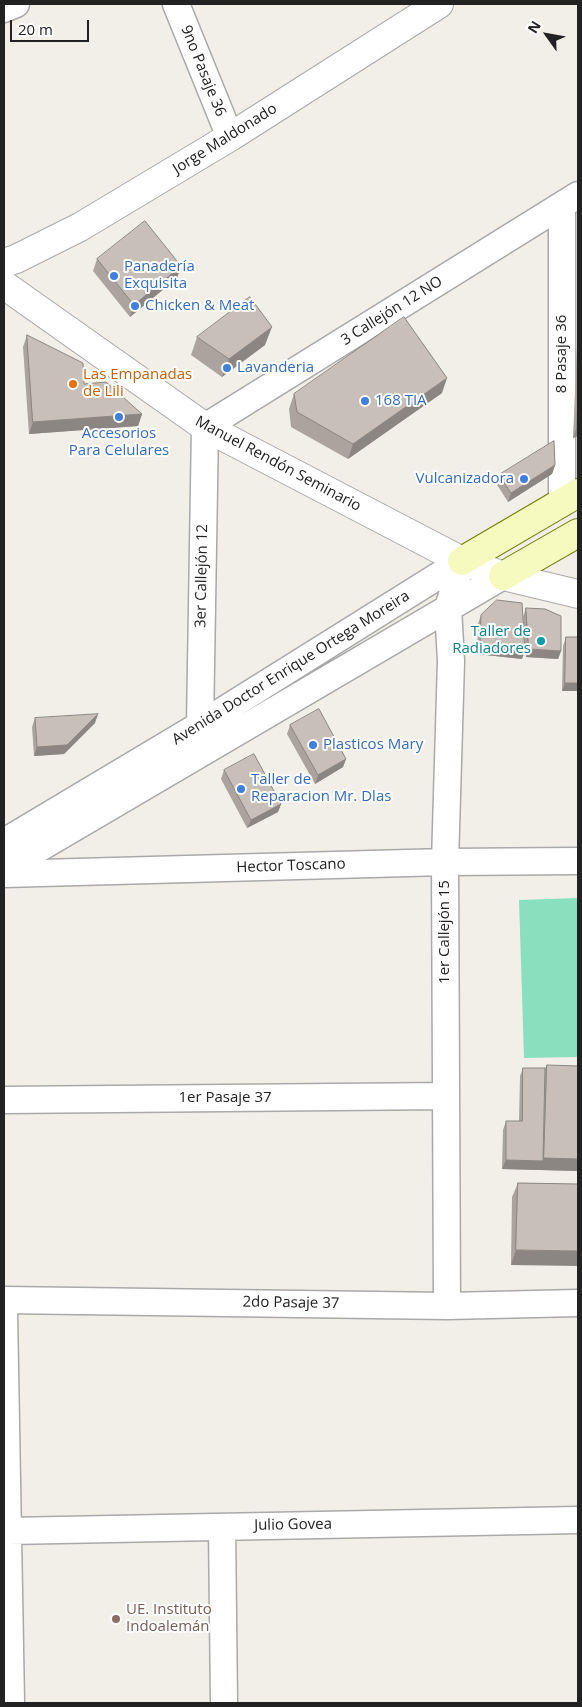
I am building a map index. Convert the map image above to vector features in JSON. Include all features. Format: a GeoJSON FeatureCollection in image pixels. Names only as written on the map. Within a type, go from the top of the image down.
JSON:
{"type":"FeatureCollection","features":[{"type":"Feature","properties":{"kind":"main road","name":"Avenida Doctor Enrique Ortega Moreira"},"geometry":{"type":"LineString","coordinates":[[462,561],[570,498]]}},
{"type":"Feature","properties":{"kind":"main road","name":"Avenida Doctor Enrique Ortega Moreira"},"geometry":{"type":"LineString","coordinates":[[503,576],[578,533]]}},
{"type":"Feature","properties":{"kind":"street"},"geometry":{"type":"LineString","coordinates":[[4,9],[16,4]]}},
{"type":"Feature","properties":{"kind":"street","name":"9no Pasaje 36"},"geometry":{"type":"LineString","coordinates":[[176,4],[230,137]]}},
{"type":"Feature","properties":{"kind":"street","name":"Jorge Maldonado"},"geometry":{"type":"LineString","coordinates":[[4,263],[80,228],[230,137],[439,4]]}},
{"type":"Feature","properties":{"kind":"street","name":"3 Callejón 12 NO"},"geometry":{"type":"LineString","coordinates":[[205,427],[570,200]]}},
{"type":"Feature","properties":{"kind":"street","name":"8 Pasaje 36"},"geometry":{"type":"LineString","coordinates":[[570,200],[570,498]]}},
{"type":"Feature","properties":{"kind":"street","name":"Manuel Rendón Seminario"},"geometry":{"type":"LineString","coordinates":[[4,285],[205,427],[462,561],[503,576],[578,594]]}},
{"type":"Feature","properties":{"kind":"street","name":"3er Callejón 12"},"geometry":{"type":"LineString","coordinates":[[200,725],[205,427]]}},
{"type":"Feature","properties":{"kind":"street","name":"1er Callejón 15"},"geometry":{"type":"LineString","coordinates":[[447,1306],[445,862],[451,661],[448,608],[462,561]]}},
{"type":"Feature","properties":{"kind":"street","name":"Avenida Doctor Enrique Ortega Moreira"},"geometry":{"type":"LineString","coordinates":[[4,842],[200,725],[462,561]]}},
{"type":"Feature","properties":{"kind":"street","name":"Avenida Doctor Enrique Ortega Moreira"},"geometry":{"type":"LineString","coordinates":[[4,869],[503,576]]}},
{"type":"Feature","properties":{"kind":"street","name":"Hector Toscano"},"geometry":{"type":"LineString","coordinates":[[4,874],[445,862],[578,861]]}},
{"type":"Feature","properties":{"kind":"street","name":"1er Pasaje 37"},"geometry":{"type":"LineString","coordinates":[[4,1100],[446,1096]]}},
{"type":"Feature","properties":{"kind":"street","name":"2do Pasaje 37"},"geometry":{"type":"LineString","coordinates":[[4,1300],[447,1306],[578,1303]]}},
{"type":"Feature","properties":{"kind":"street"},"geometry":{"type":"LineString","coordinates":[[4,1312],[11,1703]]}},
{"type":"Feature","properties":{"kind":"street","name":"Julio Govea"},"geometry":{"type":"LineString","coordinates":[[8,1531],[578,1520]]}},
{"type":"Feature","properties":{"kind":"street"},"geometry":{"type":"LineString","coordinates":[[222,1527],[224,1703]]}},
{"type":"Feature","properties":{"kind":"green space"},"geometry":{"type":"Polygon","coordinates":[[[578,898],[578,1057],[524,1058],[519,900],[578,898]]]}},
{"type":"Feature","properties":{"kind":"building"},"geometry":{"type":"Polygon","coordinates":[[[145,221],[181,266],[134,305],[97,259],[145,221]]]}},
{"type":"Feature","properties":{"kind":"building"},"geometry":{"type":"Polygon","coordinates":[[[250,297],[272,327],[229,359],[197,337],[250,297]]]}},
{"type":"Feature","properties":{"kind":"building","name":"168 TIA"},"geometry":{"type":"Polygon","coordinates":[[[404,317],[447,378],[353,444],[297,412],[294,394],[404,317]]]}},
{"type":"Feature","properties":{"kind":"building"},"geometry":{"type":"Polygon","coordinates":[[[27,335],[83,363],[84,384],[106,382],[142,414],[33,422],[27,335]]]}},
{"type":"Feature","properties":{"kind":"building","name":"Vulcanizadora"},"geometry":{"type":"Polygon","coordinates":[[[554,441],[555,465],[511,493],[499,475],[554,441]]]}},
{"type":"Feature","properties":{"kind":"building"},"geometry":{"type":"Polygon","coordinates":[[[497,600],[522,603],[525,651],[480,646],[481,615],[497,600]]]}},
{"type":"Feature","properties":{"kind":"building","name":"Taller de Radiadores"},"geometry":{"type":"Polygon","coordinates":[[[526,608],[545,609],[561,616],[561,651],[529,649],[526,608]]]}},
{"type":"Feature","properties":{"kind":"building"},"geometry":{"type":"Polygon","coordinates":[[[566,637],[578,637],[578,683],[565,683],[566,637]]]}},
{"type":"Feature","properties":{"kind":"building"},"geometry":{"type":"Polygon","coordinates":[[[319,709],[346,759],[318,775],[290,725],[319,709]]]}},
{"type":"Feature","properties":{"kind":"building"},"geometry":{"type":"Polygon","coordinates":[[[98,714],[67,745],[37,747],[35,718],[98,714]]]}},
{"type":"Feature","properties":{"kind":"building"},"geometry":{"type":"Polygon","coordinates":[[[254,754],[281,804],[251,820],[224,770],[254,754]]]}},
{"type":"Feature","properties":{"kind":"building"},"geometry":{"type":"Polygon","coordinates":[[[547,1065],[578,1066],[578,1159],[544,1158],[547,1065]]]}},
{"type":"Feature","properties":{"kind":"building"},"geometry":{"type":"Polygon","coordinates":[[[523,1068],[545,1068],[543,1161],[506,1160],[506,1121],[522,1121],[523,1068]]]}},
{"type":"Feature","properties":{"kind":"building"},"geometry":{"type":"Polygon","coordinates":[[[518,1183],[578,1184],[578,1251],[516,1250],[518,1183]]]}},
{"type":"Feature","properties":{"kind":"place","name":"Panadería Exquisita"},"geometry":{"type":"Point","coordinates":[114,276]}},
{"type":"Feature","properties":{"kind":"place","name":"Chicken & Meat"},"geometry":{"type":"Point","coordinates":[135,306]}},
{"type":"Feature","properties":{"kind":"place","name":"Lavanderia"},"geometry":{"type":"Point","coordinates":[227,368]}},
{"type":"Feature","properties":{"kind":"place","name":"Las Empanadas de Lili"},"geometry":{"type":"Point","coordinates":[73,384]}},
{"type":"Feature","properties":{"kind":"place","name":"168 TIA"},"geometry":{"type":"Point","coordinates":[365,401]}},
{"type":"Feature","properties":{"kind":"place","name":"Accesorios Para Celulares"},"geometry":{"type":"Point","coordinates":[119,417]}},
{"type":"Feature","properties":{"kind":"place","name":"Vulcanizadora"},"geometry":{"type":"Point","coordinates":[524,479]}},
{"type":"Feature","properties":{"kind":"place","name":"Taller de Radiadores"},"geometry":{"type":"Point","coordinates":[541,641]}},
{"type":"Feature","properties":{"kind":"place","name":"Plasticos Mary"},"geometry":{"type":"Point","coordinates":[313,745]}},
{"type":"Feature","properties":{"kind":"place","name":"Taller de Reparacion Mr. Dlas"},"geometry":{"type":"Point","coordinates":[241,789]}},
{"type":"Feature","properties":{"kind":"place","name":"UE. Instituto Indoalemán"},"geometry":{"type":"Point","coordinates":[116,1619]}}]}
